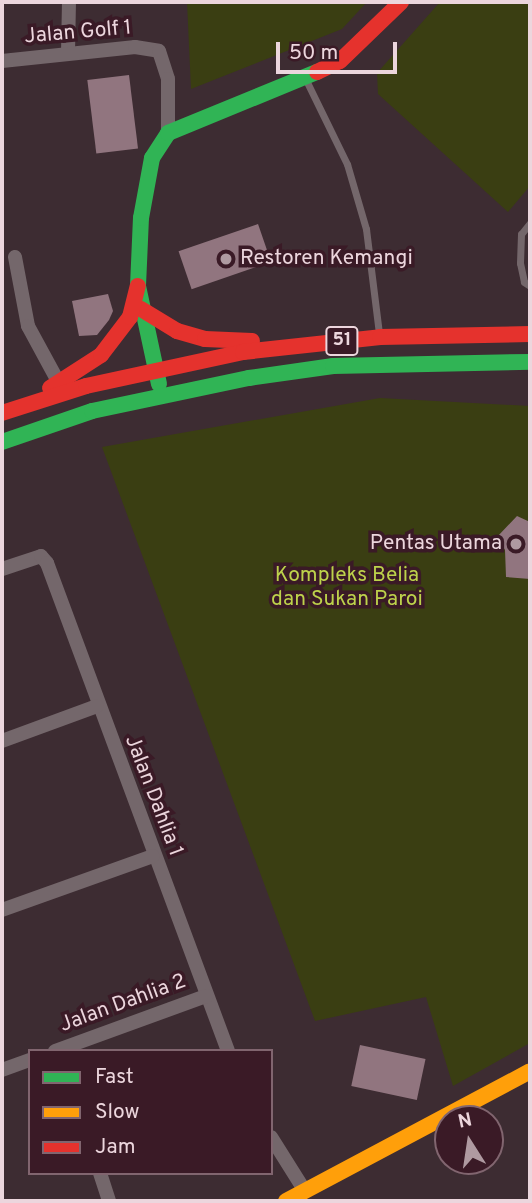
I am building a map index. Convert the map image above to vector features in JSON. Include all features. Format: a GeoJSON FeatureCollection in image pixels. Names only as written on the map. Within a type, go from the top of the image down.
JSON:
{"type":"FeatureCollection","features":[{"type":"Feature","properties":{"kind":"main road"},"geometry":{"type":"LineString","coordinates":[[162,396],[138,286],[141,218],[152,158],[168,133],[340,61],[401,2]]}},
{"type":"Feature","properties":{"kind":"main road"},"geometry":{"type":"LineString","coordinates":[[9,410],[59,383],[101,355],[130,317],[138,286]]}},
{"type":"Feature","properties":{"kind":"main road"},"geometry":{"type":"LineString","coordinates":[[141,309],[177,331],[205,339],[361,339]]}},
{"type":"Feature","properties":{"kind":"main road","name":"51"},"geometry":{"type":"LineString","coordinates":[[9,410],[156,371],[243,352],[380,337],[530,334]]}},
{"type":"Feature","properties":{"kind":"main road","name":"51"},"geometry":{"type":"LineString","coordinates":[[2,442],[92,411],[333,366],[530,362]]}},
{"type":"Feature","properties":{"kind":"main road"},"geometry":{"type":"LineString","coordinates":[[286,1201],[303,1188],[530,1071]]}},
{"type":"Feature","properties":{"kind":"street"},"geometry":{"type":"LineString","coordinates":[[68,53],[69,2]]}},
{"type":"Feature","properties":{"kind":"street","name":"Jalan Golf 1"},"geometry":{"type":"LineString","coordinates":[[2,61],[135,47],[159,51],[169,79],[168,133]]}},
{"type":"Feature","properties":{"kind":"street"},"geometry":{"type":"LineString","coordinates":[[15,257],[28,326],[59,383]]}},
{"type":"Feature","properties":{"kind":"street","name":"Jalan Dahlia 1"},"geometry":{"type":"LineString","coordinates":[[2,569],[41,556],[227,1049]]}},
{"type":"Feature","properties":{"kind":"street"},"geometry":{"type":"LineString","coordinates":[[2,741],[97,706]]}},
{"type":"Feature","properties":{"kind":"street"},"geometry":{"type":"LineString","coordinates":[[2,909],[153,856]]}},
{"type":"Feature","properties":{"kind":"street","name":"Jalan Dahlia 2"},"geometry":{"type":"LineString","coordinates":[[60,1049],[206,996]]}},
{"type":"Feature","properties":{"kind":"street"},"geometry":{"type":"LineString","coordinates":[[2,1070],[28,1061]]}},
{"type":"Feature","properties":{"kind":"street"},"geometry":{"type":"LineString","coordinates":[[273,1140],[303,1188]]}},
{"type":"Feature","properties":{"kind":"street"},"geometry":{"type":"LineString","coordinates":[[101,1175],[109,1201]]}},
{"type":"Feature","properties":{"kind":"lane"},"geometry":{"type":"LineString","coordinates":[[305,77],[347,164],[366,229],[380,337]]}},
{"type":"Feature","properties":{"kind":"lane"},"geometry":{"type":"LineString","coordinates":[[530,223],[521,234],[520,263],[524,282],[530,286]]}},
{"type":"Feature","properties":{"kind":"green space"},"geometry":{"type":"Polygon","coordinates":[[[187,2],[367,2],[342,29],[191,89],[187,2]]]}},
{"type":"Feature","properties":{"kind":"green space"},"geometry":{"type":"Polygon","coordinates":[[[440,2],[530,2],[530,186],[508,212],[378,94],[377,73],[440,2]]]}},
{"type":"Feature","properties":{"kind":"green space","name":"Kompleks Belia dan Sukan Paroi"},"geometry":{"type":"Polygon","coordinates":[[[380,398],[530,406],[530,1043],[453,1086],[426,997],[315,1021],[102,447],[380,398]]]}},
{"type":"Feature","properties":{"kind":"building"},"geometry":{"type":"Polygon","coordinates":[[[129,75],[138,148],[96,154],[87,80],[129,75]]]}},
{"type":"Feature","properties":{"kind":"building","name":"Restoren Kemangi"},"geometry":{"type":"Polygon","coordinates":[[[258,224],[271,262],[192,289],[179,251],[258,224]]]}},
{"type":"Feature","properties":{"kind":"building"},"geometry":{"type":"Polygon","coordinates":[[[108,294],[113,311],[109,320],[97,335],[79,336],[72,301],[108,294]]]}},
{"type":"Feature","properties":{"kind":"building","name":"Pentas Utama"},"geometry":{"type":"Polygon","coordinates":[[[517,516],[530,522],[530,579],[506,577],[505,550],[497,537],[517,516]]]}},
{"type":"Feature","properties":{"kind":"building"},"geometry":{"type":"Polygon","coordinates":[[[360,1045],[426,1059],[417,1100],[351,1086],[360,1045]]]}},
{"type":"Feature","properties":{"kind":"traffic: fast"},"geometry":{"type":"LineString","coordinates":[[159,384],[138,286],[141,218],[152,158],[168,133],[317,72]]}},
{"type":"Feature","properties":{"kind":"traffic: fast"},"geometry":{"type":"LineString","coordinates":[[2,442],[92,411],[249,378],[333,366],[530,362]]}},
{"type":"Feature","properties":{"kind":"traffic: slow"},"geometry":{"type":"LineString","coordinates":[[286,1201],[530,1071]]}},
{"type":"Feature","properties":{"kind":"traffic: jam"},"geometry":{"type":"LineString","coordinates":[[317,72],[340,61],[401,2]]}},
{"type":"Feature","properties":{"kind":"traffic: jam"},"geometry":{"type":"LineString","coordinates":[[50,388],[101,355],[130,317],[138,286]]}},
{"type":"Feature","properties":{"kind":"traffic: jam"},"geometry":{"type":"LineString","coordinates":[[141,309],[177,331],[205,339],[252,341]]}},
{"type":"Feature","properties":{"kind":"traffic: jam"},"geometry":{"type":"LineString","coordinates":[[2,413],[86,386],[243,352],[380,337],[530,334]]}},
{"type":"Feature","properties":{"kind":"place","name":"Restoren Kemangi"},"geometry":{"type":"Point","coordinates":[226,259]}},
{"type":"Feature","properties":{"kind":"place","name":"Pentas Utama"},"geometry":{"type":"Point","coordinates":[516,544]}}]}
